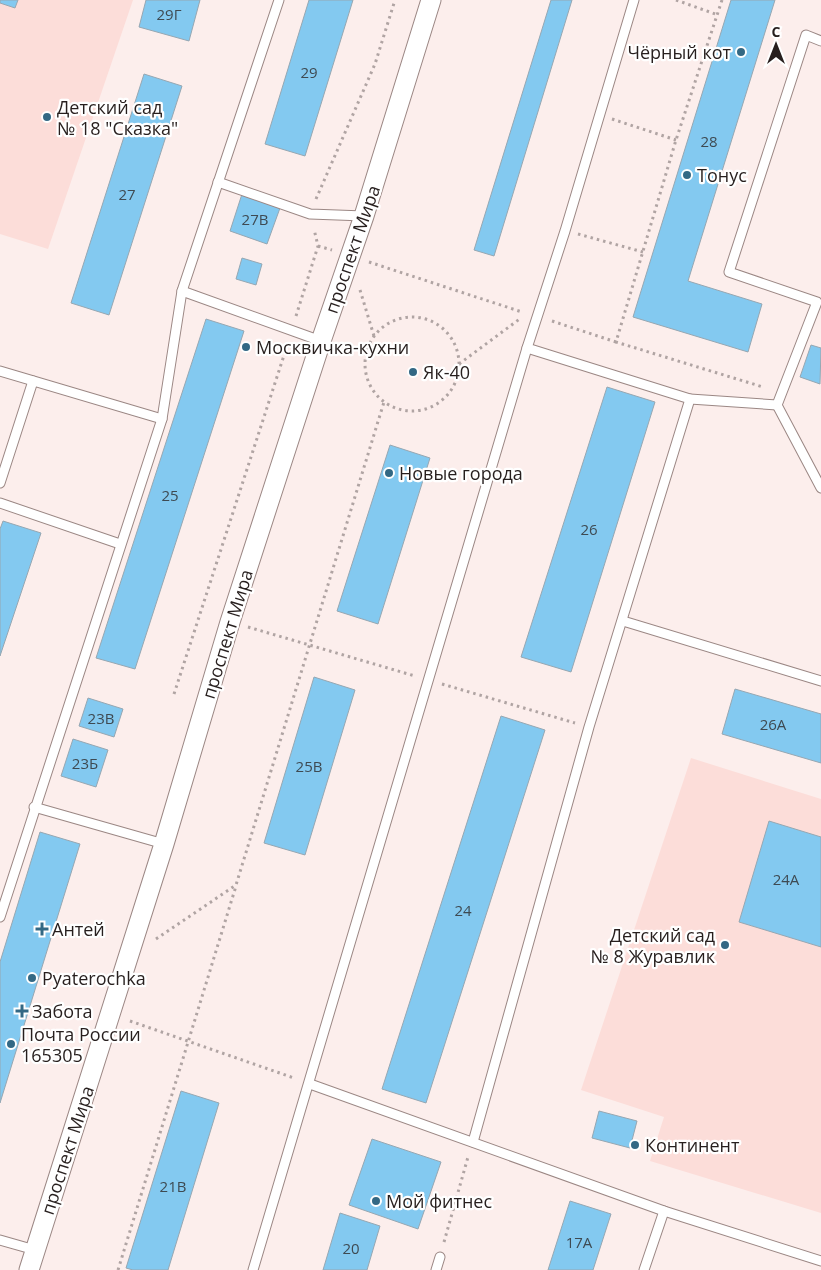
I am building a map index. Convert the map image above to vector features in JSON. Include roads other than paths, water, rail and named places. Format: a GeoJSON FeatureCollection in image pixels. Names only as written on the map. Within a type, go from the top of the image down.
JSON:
{"type":"FeatureCollection","features":[{"type":"Feature","properties":{"kind":"street","name":"проспект Мира"},"geometry":{"type":"LineString","coordinates":[[29,1270],[164,844],[230,622],[321,340],[364,216],[431,0]]}},
{"type":"Feature","properties":{"kind":"lane"},"geometry":{"type":"LineString","coordinates":[[0,917],[34,807],[162,419],[182,291],[279,0]]}},
{"type":"Feature","properties":{"kind":"lane"},"geometry":{"type":"LineString","coordinates":[[253,1270],[310,1084],[536,316],[566,231],[634,0]]}},
{"type":"Feature","properties":{"kind":"lane"},"geometry":{"type":"LineString","coordinates":[[821,41],[806,35],[729,272],[819,303],[778,405],[821,488]]}},
{"type":"Feature","properties":{"kind":"lane"},"geometry":{"type":"LineString","coordinates":[[218,182],[310,214],[364,216]]}},
{"type":"Feature","properties":{"kind":"lane"},"geometry":{"type":"LineString","coordinates":[[182,291],[321,340]]}},
{"type":"Feature","properties":{"kind":"lane"},"geometry":{"type":"LineString","coordinates":[[528,348],[690,399],[778,405]]}},
{"type":"Feature","properties":{"kind":"lane"},"geometry":{"type":"LineString","coordinates":[[0,371],[162,419]]}},
{"type":"Feature","properties":{"kind":"lane"},"geometry":{"type":"LineString","coordinates":[[0,484],[33,381]]}},
{"type":"Feature","properties":{"kind":"lane"},"geometry":{"type":"LineString","coordinates":[[473,1142],[589,727],[690,399]]}},
{"type":"Feature","properties":{"kind":"lane"},"geometry":{"type":"LineString","coordinates":[[0,503],[120,544]]}},
{"type":"Feature","properties":{"kind":"lane"},"geometry":{"type":"LineString","coordinates":[[623,621],[821,681]]}},
{"type":"Feature","properties":{"kind":"lane"},"geometry":{"type":"LineString","coordinates":[[34,807],[164,844]]}},
{"type":"Feature","properties":{"kind":"lane"},"geometry":{"type":"LineString","coordinates":[[310,1084],[664,1211],[821,1260]]}},
{"type":"Feature","properties":{"kind":"lane"},"geometry":{"type":"LineString","coordinates":[[644,1270],[664,1211]]}},
{"type":"Feature","properties":{"kind":"lane"},"geometry":{"type":"LineString","coordinates":[[0,1240],[34,1250]]}},
{"type":"Feature","properties":{"kind":"lane"},"geometry":{"type":"LineString","coordinates":[[436,1270],[440,1257]]}},
{"type":"Feature","properties":{"kind":"place","name":"Чёрный кот"},"geometry":{"type":"Point","coordinates":[741,52]}},
{"type":"Feature","properties":{"kind":"place","name":"Детский сад № 18 \"Сказка\""},"geometry":{"type":"Point","coordinates":[47,117]}},
{"type":"Feature","properties":{"kind":"place","name":"Тонус"},"geometry":{"type":"Point","coordinates":[687,175]}},
{"type":"Feature","properties":{"kind":"place","name":"Москвичка-кухни"},"geometry":{"type":"Point","coordinates":[246,347]}},
{"type":"Feature","properties":{"kind":"place","name":"Як-40"},"geometry":{"type":"Point","coordinates":[413,372]}},
{"type":"Feature","properties":{"kind":"place","name":"Новые города"},"geometry":{"type":"Point","coordinates":[389,473]}},
{"type":"Feature","properties":{"kind":"place","name":"Антей"},"geometry":{"type":"Point","coordinates":[42,929]}},
{"type":"Feature","properties":{"kind":"place","name":"Детский сад № 8 Журавлик"},"geometry":{"type":"Point","coordinates":[725,945]}},
{"type":"Feature","properties":{"kind":"place","name":"Pyaterochka"},"geometry":{"type":"Point","coordinates":[32,978]}},
{"type":"Feature","properties":{"kind":"place","name":"Забота"},"geometry":{"type":"Point","coordinates":[22,1011]}},
{"type":"Feature","properties":{"kind":"place","name":"Почта России 165305"},"geometry":{"type":"Point","coordinates":[11,1044]}},
{"type":"Feature","properties":{"kind":"place","name":"Континент"},"geometry":{"type":"Point","coordinates":[635,1145]}},
{"type":"Feature","properties":{"kind":"place","name":"Мой фитнес"},"geometry":{"type":"Point","coordinates":[376,1201]}}]}
